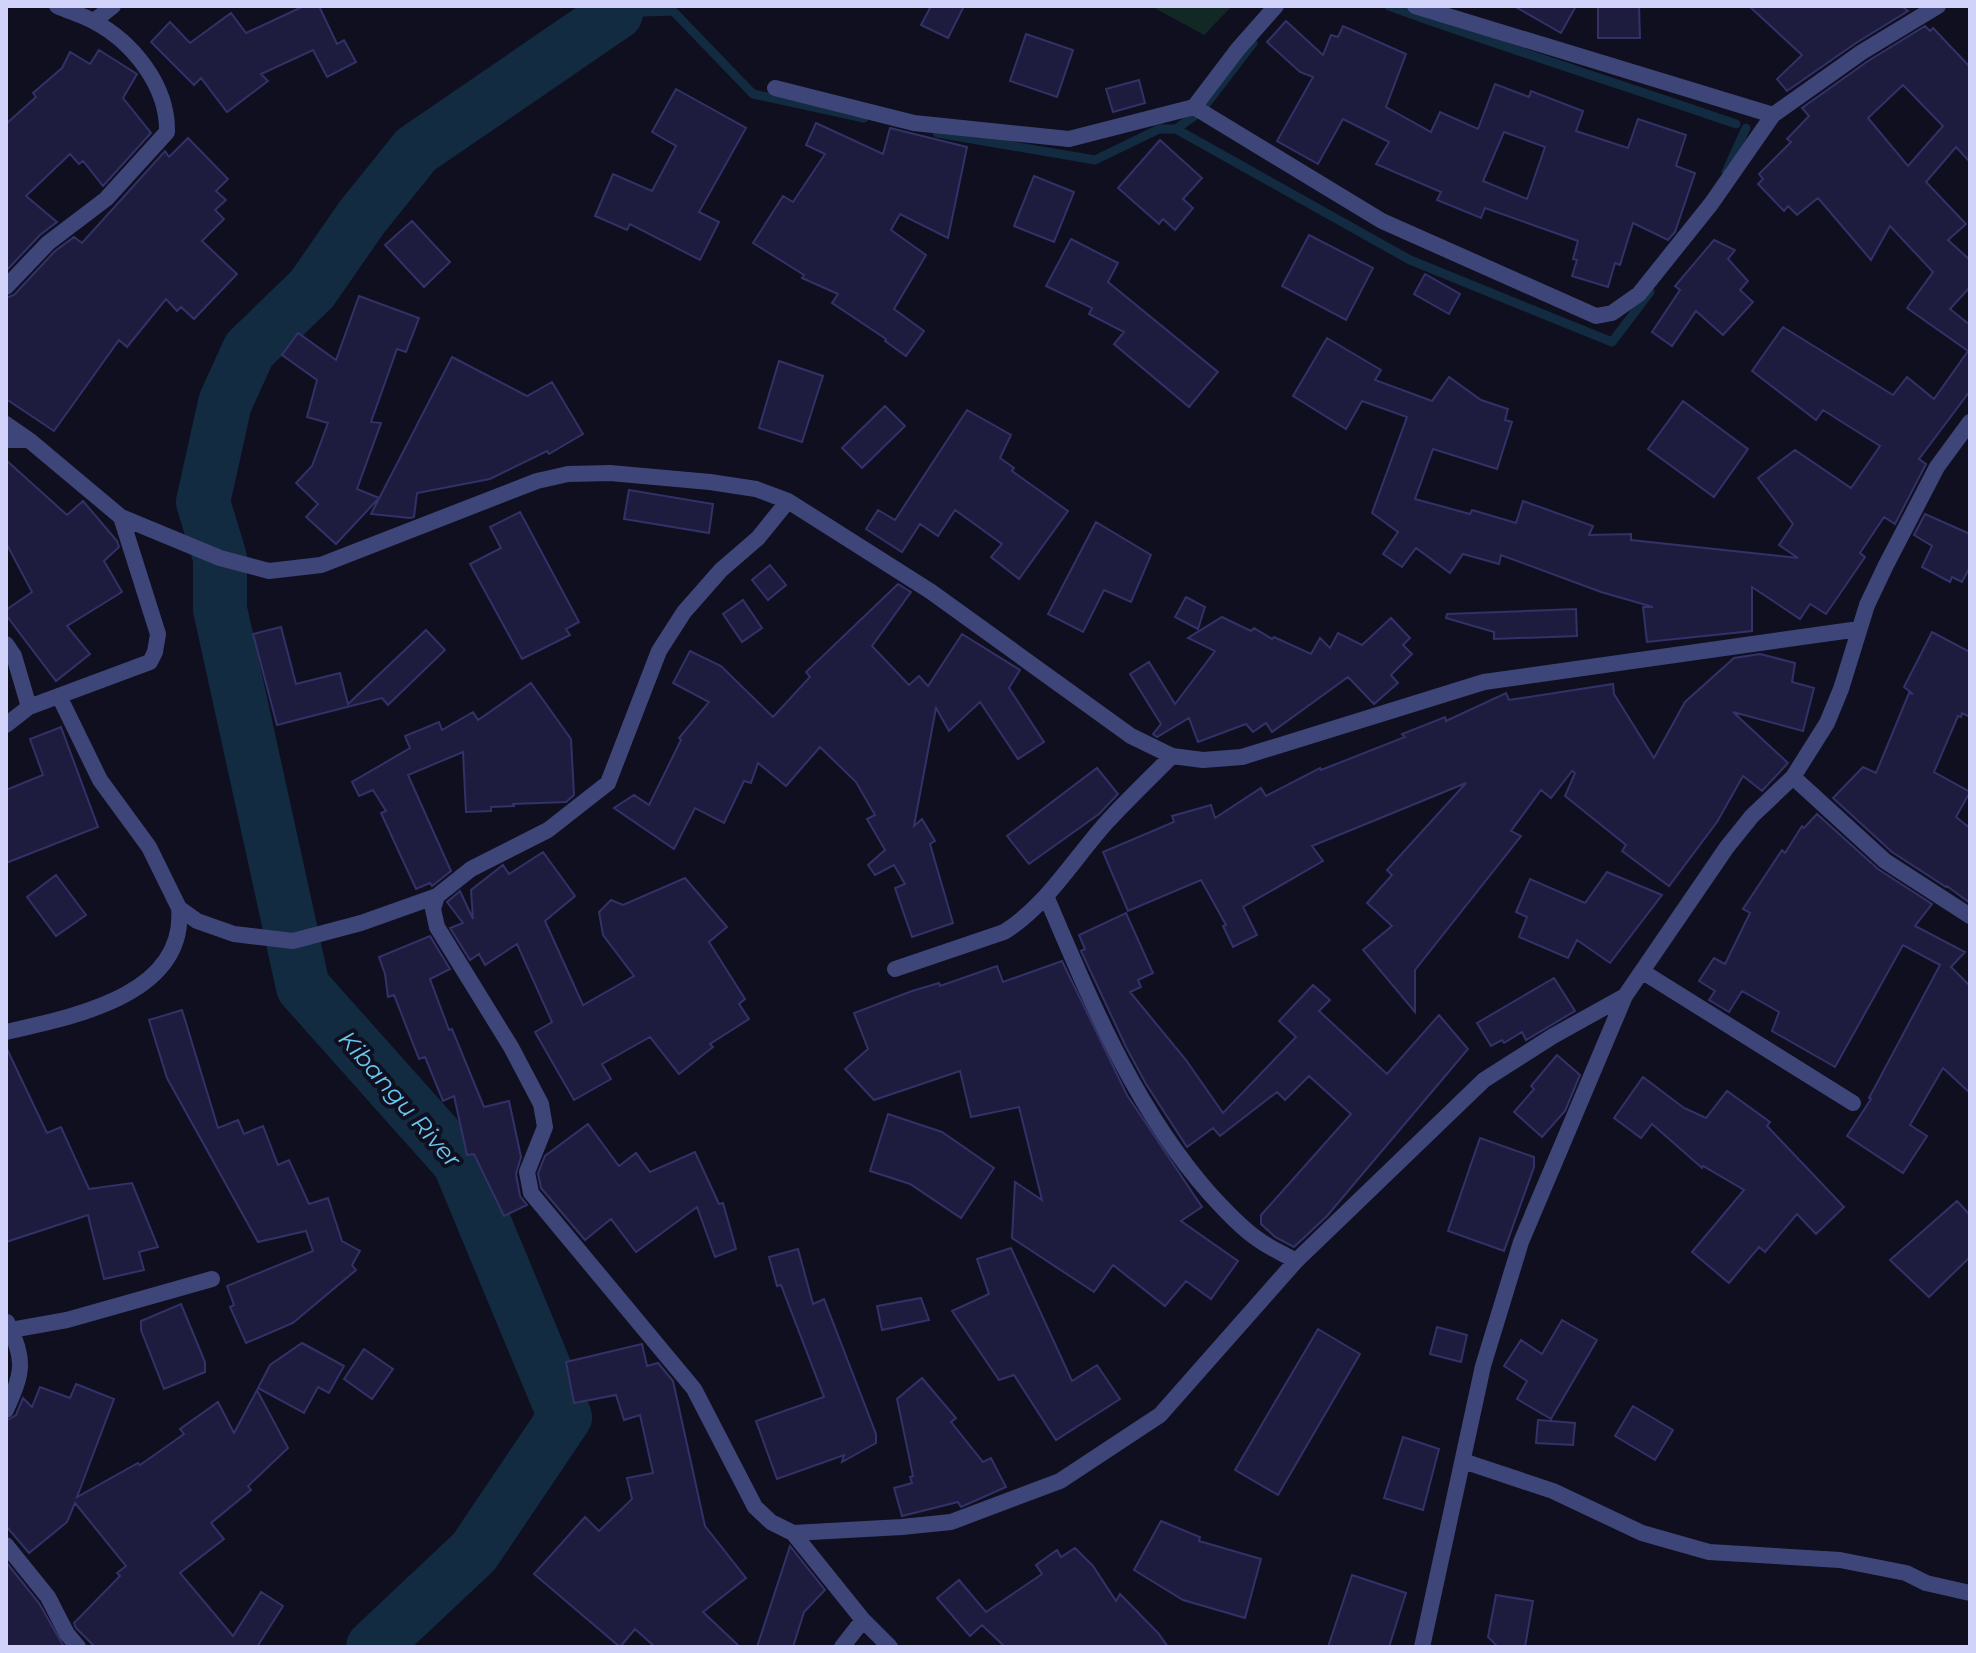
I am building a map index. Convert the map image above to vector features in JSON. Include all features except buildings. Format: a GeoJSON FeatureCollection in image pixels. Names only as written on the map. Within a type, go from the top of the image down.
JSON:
{"type":"FeatureCollection","features":[{"type":"Feature","properties":{"kind":"street"},"geometry":{"type":"LineString","coordinates":[[6,287],[48,243],[106,199],[167,132],[167,111],[154,80],[131,50],[94,21],[57,6]]}},
{"type":"Feature","properties":{"kind":"street"},"geometry":{"type":"LineString","coordinates":[[94,21],[113,6]]}},
{"type":"Feature","properties":{"kind":"street"},"geometry":{"type":"LineString","coordinates":[[775,88],[914,123],[1069,139],[1194,107],[1276,6]]}},
{"type":"Feature","properties":{"kind":"street"},"geometry":{"type":"LineString","coordinates":[[1415,6],[1773,115]]}},
{"type":"Feature","properties":{"kind":"street"},"geometry":{"type":"LineString","coordinates":[[1194,107],[1382,221],[1596,316],[1612,313],[1639,294],[1711,204],[1773,115],[1862,52],[1938,6]]}},
{"type":"Feature","properties":{"kind":"street"},"geometry":{"type":"LineString","coordinates":[[1422,1647],[1483,1366],[1521,1242],[1625,996],[1727,847],[1752,816],[1793,777],[1827,723],[1859,629],[1886,565],[1937,467],[1970,422]]}},
{"type":"Feature","properties":{"kind":"street"},"geometry":{"type":"LineString","coordinates":[[6,424],[121,517],[220,558],[269,571],[321,565],[537,481],[568,474],[610,473],[756,489],[788,501],[930,591],[1131,736],[1172,756],[1203,760],[1242,757],[1484,682],[1859,629]]}},
{"type":"Feature","properties":{"kind":"street"},"geometry":{"type":"LineString","coordinates":[[6,440],[29,440]]}},
{"type":"Feature","properties":{"kind":"street"},"geometry":{"type":"LineString","coordinates":[[179,908],[197,921],[234,934],[293,941],[361,923],[437,896],[471,869],[548,830],[608,783],[659,651],[684,612],[721,570],[758,538],[788,501]]}},
{"type":"Feature","properties":{"kind":"street"},"geometry":{"type":"LineString","coordinates":[[6,725],[29,707],[150,662],[158,634],[121,517]]}},
{"type":"Feature","properties":{"kind":"street"},"geometry":{"type":"LineString","coordinates":[[6,644],[14,656],[29,707]]}},
{"type":"Feature","properties":{"kind":"street"},"geometry":{"type":"LineString","coordinates":[[6,1032],[86,1011],[124,997],[146,982],[173,947],[181,927],[179,908],[149,847],[100,780],[59,696]]}},
{"type":"Feature","properties":{"kind":"street"},"geometry":{"type":"LineString","coordinates":[[895,969],[1004,932],[1020,922],[1046,896],[1108,821],[1172,756]]}},
{"type":"Feature","properties":{"kind":"street"},"geometry":{"type":"LineString","coordinates":[[1793,777],[1885,861],[1970,916]]}},
{"type":"Feature","properties":{"kind":"street"},"geometry":{"type":"LineString","coordinates":[[437,896],[433,909],[437,927],[517,1058],[541,1104],[545,1127],[527,1172],[531,1193],[694,1389],[755,1507],[771,1522],[793,1533],[863,1620],[890,1647]]}},
{"type":"Feature","properties":{"kind":"street"},"geometry":{"type":"LineString","coordinates":[[1046,896],[1108,1037],[1180,1160],[1221,1206],[1258,1239],[1296,1261]]}},
{"type":"Feature","properties":{"kind":"street"},"geometry":{"type":"LineString","coordinates":[[1643,972],[1853,1103]]}},
{"type":"Feature","properties":{"kind":"street"},"geometry":{"type":"LineString","coordinates":[[793,1533],[951,1522],[1060,1481],[1160,1415],[1296,1261],[1484,1080],[1553,1036],[1625,996]]}},
{"type":"Feature","properties":{"kind":"street"},"geometry":{"type":"LineString","coordinates":[[6,1410],[22,1366],[8,1325],[67,1320],[212,1279]]}},
{"type":"Feature","properties":{"kind":"street"},"geometry":{"type":"LineString","coordinates":[[1463,1461],[1553,1491],[1642,1533],[1709,1552],[1840,1560],[1906,1573],[1926,1583],[1970,1593]]}},
{"type":"Feature","properties":{"kind":"street"},"geometry":{"type":"LineString","coordinates":[[6,1545],[48,1597],[67,1634],[78,1647]]}},
{"type":"Feature","properties":{"kind":"street"},"geometry":{"type":"LineString","coordinates":[[842,1647],[863,1620]]}},
{"type":"Feature","properties":{"kind":"green space"},"geometry":{"type":"Polygon","coordinates":[[[1151,6],[1232,6],[1204,35],[1151,6]]]}},
{"type":"Feature","properties":{"kind":"waterway","name":"Kibangu River"},"geometry":{"type":"LineString","coordinates":[[373,1647],[474,1552],[565,1417],[459,1162],[303,987],[220,609],[220,558],[203,502],[225,403],[249,350],[312,289],[362,217],[416,150],[616,13],[614,6]]}},
{"type":"Feature","properties":{"kind":"waterway"},"geometry":{"type":"LineString","coordinates":[[1389,6],[1736,124]]}},
{"type":"Feature","properties":{"kind":"waterway"},"geometry":{"type":"LineString","coordinates":[[616,13],[673,11],[753,94],[864,118]]}},
{"type":"Feature","properties":{"kind":"waterway"},"geometry":{"type":"LineString","coordinates":[[1176,129],[1201,111],[1253,43]]}},
{"type":"Feature","properties":{"kind":"waterway"},"geometry":{"type":"LineString","coordinates":[[1726,172],[1746,128]]}},
{"type":"Feature","properties":{"kind":"waterway"},"geometry":{"type":"LineString","coordinates":[[937,133],[1095,160],[1159,129],[1176,129],[1410,260],[1612,342],[1650,292]]}}]}
